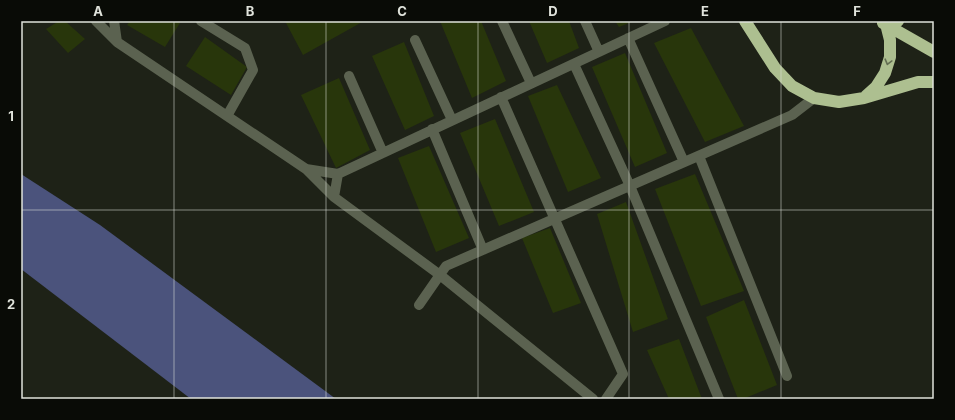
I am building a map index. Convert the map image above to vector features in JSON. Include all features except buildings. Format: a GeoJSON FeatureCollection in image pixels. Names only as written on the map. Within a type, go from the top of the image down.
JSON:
{"type":"FeatureCollection","features":[{"type":"Feature","properties":{"kind":"highway"},"geometry":{"type":"LineString","coordinates":[[745,21],[775,68],[792,86],[814,98],[839,102],[864,98],[918,82],[934,82]]}},
{"type":"Feature","properties":{"kind":"highway"},"geometry":{"type":"LineString","coordinates":[[883,23],[898,21]]}},
{"type":"Feature","properties":{"kind":"highway"},"geometry":{"type":"LineString","coordinates":[[864,98],[876,87],[885,73],[890,57],[890,40],[883,23]]}},
{"type":"Feature","properties":{"kind":"highway"},"geometry":{"type":"LineString","coordinates":[[883,23],[934,52]]}},
{"type":"Feature","properties":{"kind":"street"},"geometry":{"type":"LineString","coordinates":[[96,21],[117,42],[306,169],[334,198],[440,275],[593,399]]}},
{"type":"Feature","properties":{"kind":"street"},"geometry":{"type":"LineString","coordinates":[[114,21],[117,42]]}},
{"type":"Feature","properties":{"kind":"street"},"geometry":{"type":"LineString","coordinates":[[201,21],[245,48],[253,70],[226,116]]}},
{"type":"Feature","properties":{"kind":"street"},"geometry":{"type":"LineString","coordinates":[[502,21],[531,83]]}},
{"type":"Feature","properties":{"kind":"street"},"geometry":{"type":"LineString","coordinates":[[585,21],[599,52]]}},
{"type":"Feature","properties":{"kind":"street"},"geometry":{"type":"LineString","coordinates":[[306,169],[338,174],[665,21]]}},
{"type":"Feature","properties":{"kind":"street"},"geometry":{"type":"LineString","coordinates":[[628,38],[684,162]]}},
{"type":"Feature","properties":{"kind":"street"},"geometry":{"type":"LineString","coordinates":[[415,40],[452,120]]}},
{"type":"Feature","properties":{"kind":"street"},"geometry":{"type":"LineString","coordinates":[[574,64],[630,186],[719,399]]}},
{"type":"Feature","properties":{"kind":"street"},"geometry":{"type":"LineString","coordinates":[[349,76],[383,152]]}},
{"type":"Feature","properties":{"kind":"street"},"geometry":{"type":"LineString","coordinates":[[501,97],[623,374],[606,399]]}},
{"type":"Feature","properties":{"kind":"street"},"geometry":{"type":"LineString","coordinates":[[419,306],[446,266],[792,115],[814,98]]}},
{"type":"Feature","properties":{"kind":"street"},"geometry":{"type":"LineString","coordinates":[[432,130],[483,250]]}},
{"type":"Feature","properties":{"kind":"street"},"geometry":{"type":"LineString","coordinates":[[698,156],[787,376]]}},
{"type":"Feature","properties":{"kind":"street"},"geometry":{"type":"LineString","coordinates":[[334,198],[338,174]]}},
{"type":"Feature","properties":{"kind":"water"},"geometry":{"type":"Polygon","coordinates":[[[21,174],[100,225],[336,399],[191,399],[21,269],[21,174]]]}}]}
